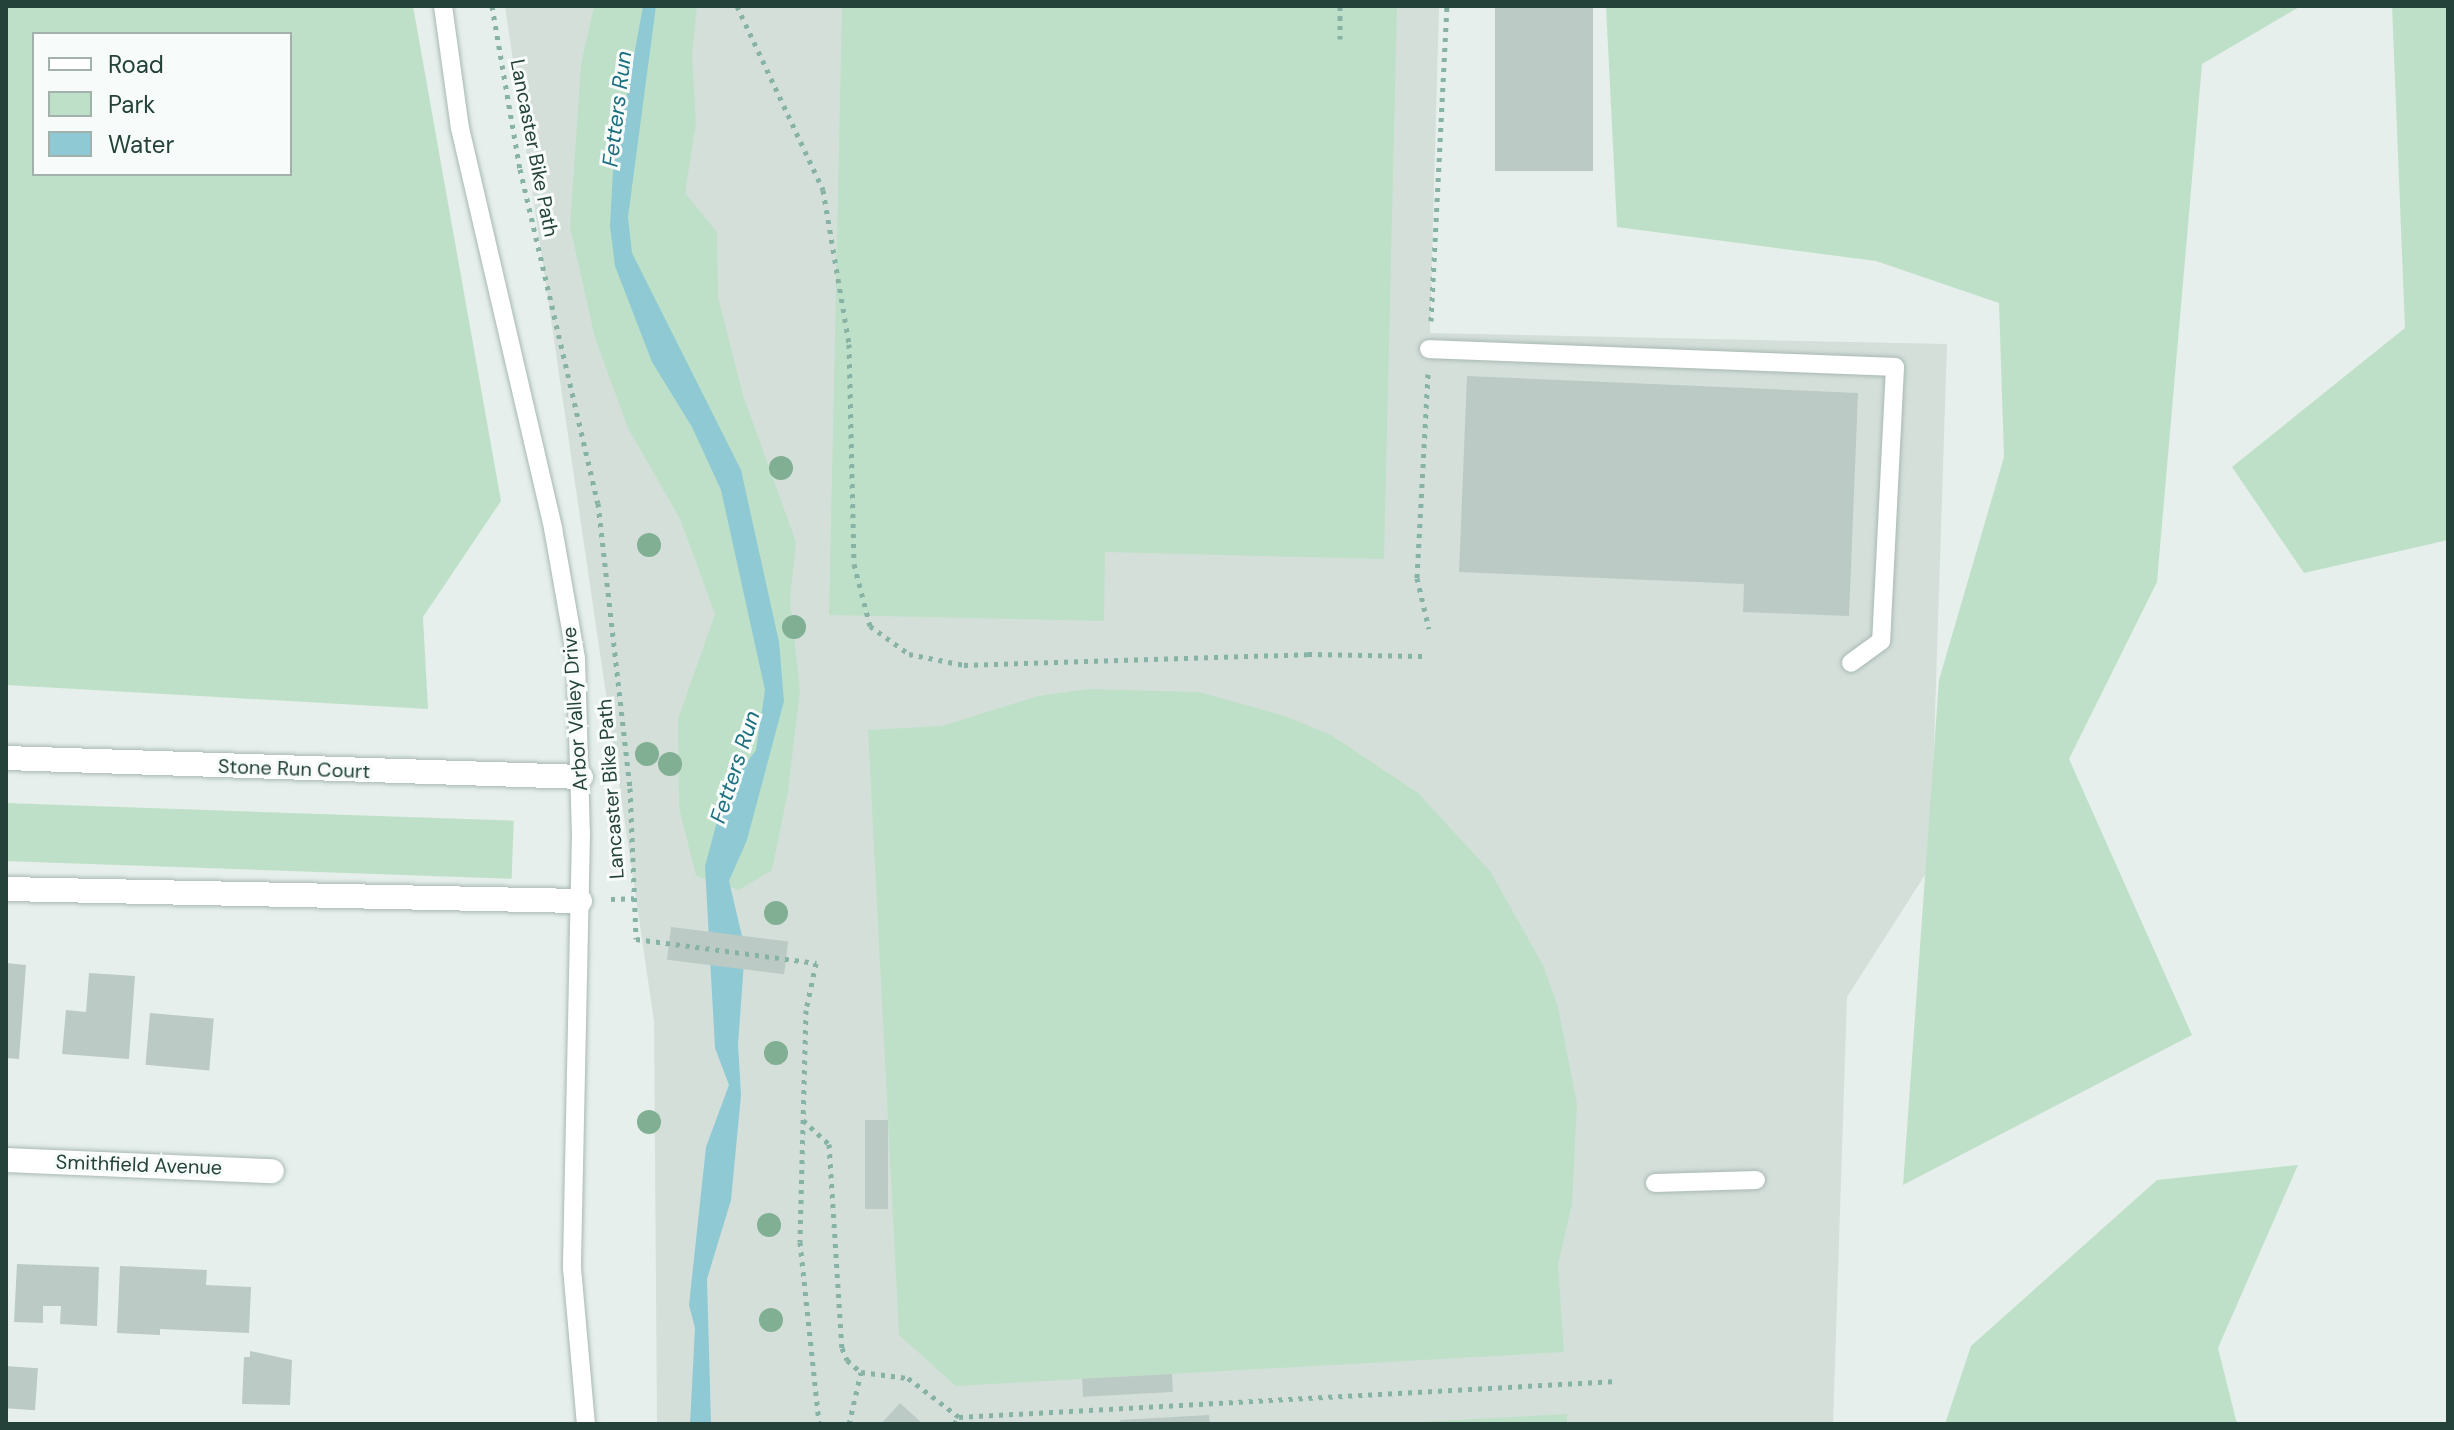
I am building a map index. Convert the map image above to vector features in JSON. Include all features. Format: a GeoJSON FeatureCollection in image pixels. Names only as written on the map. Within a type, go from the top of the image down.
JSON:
{"type":"FeatureCollection","features":[{"type":"Feature","properties":{"kind":"street","name":"Stone Run Court"},"geometry":{"type":"LineString","coordinates":[[6,758],[581,777]]}},
{"type":"Feature","properties":{"kind":"street"},"geometry":{"type":"LineString","coordinates":[[6,889],[580,901]]}},
{"type":"Feature","properties":{"kind":"street","name":"Smithfield Avenue"},"geometry":{"type":"LineString","coordinates":[[6,1160],[272,1171]]}},
{"type":"Feature","properties":{"kind":"lane","name":"Arbor Valley Drive"},"geometry":{"type":"LineString","coordinates":[[443,6],[460,128],[553,528],[576,658],[581,777],[572,1268],[586,1424]]}},
{"type":"Feature","properties":{"kind":"lane"},"geometry":{"type":"LineString","coordinates":[[1429,349],[1895,367],[1881,641],[1851,663]]}},
{"type":"Feature","properties":{"kind":"lane"},"geometry":{"type":"LineString","coordinates":[[1655,1183],[1756,1180]]}},
{"type":"Feature","properties":{"kind":"path","name":"Lancaster Bike Path"},"geometry":{"type":"LineString","coordinates":[[492,6],[520,169],[598,503],[630,788],[636,939],[816,963],[806,1010],[800,1242],[819,1424]]}},
{"type":"Feature","properties":{"kind":"path"},"geometry":{"type":"LineString","coordinates":[[737,6],[823,190],[849,344],[854,564],[870,626],[909,654],[964,665],[1308,654],[1422,656]]}},
{"type":"Feature","properties":{"kind":"path"},"geometry":{"type":"LineString","coordinates":[[1340,6],[1340,39]]}},
{"type":"Feature","properties":{"kind":"path"},"geometry":{"type":"LineString","coordinates":[[803,1120],[829,1144],[842,1348],[861,1372],[908,1378],[959,1417],[1617,1381]]}},
{"type":"Feature","properties":{"kind":"path"},"geometry":{"type":"LineString","coordinates":[[849,1424],[861,1372]]}},
{"type":"Feature","properties":{"kind":"path"},"geometry":{"type":"LineString","coordinates":[[954,1424],[959,1417]]}},
{"type":"Feature","properties":{"kind":"shaded area"},"geometry":{"type":"Polygon","coordinates":[[[505,6],[1439,6],[1430,333],[1947,344],[1930,867],[1847,997],[1833,1424],[657,1424],[654,1021],[505,6]]]}},
{"type":"Feature","properties":{"kind":"green space"},"geometry":{"type":"Polygon","coordinates":[[[6,6],[413,6],[501,501],[423,617],[428,709],[6,685],[6,6]]]}},
{"type":"Feature","properties":{"kind":"green space"},"geometry":{"type":"Polygon","coordinates":[[[594,6],[697,6],[692,55],[696,123],[685,193],[717,232],[718,297],[743,395],[796,542],[790,600],[800,690],[788,792],[772,870],[739,890],[696,876],[679,808],[678,719],[715,614],[680,519],[628,428],[595,338],[570,227],[581,64],[594,6]]]}},
{"type":"Feature","properties":{"kind":"green space"},"geometry":{"type":"Polygon","coordinates":[[[842,6],[1397,6],[1384,559],[1105,552],[1104,621],[829,615],[842,6]]]}},
{"type":"Feature","properties":{"kind":"green space"},"geometry":{"type":"Polygon","coordinates":[[[1606,6],[2301,6],[2202,64],[2157,582],[2069,759],[2192,1035],[1903,1185],[1939,680],[2004,457],[1999,303],[1876,261],[1617,227],[1606,6]]]}},
{"type":"Feature","properties":{"kind":"green space"},"geometry":{"type":"Polygon","coordinates":[[[2392,6],[2448,6],[2448,540],[2304,573],[2232,467],[2405,328],[2392,6]]]}},
{"type":"Feature","properties":{"kind":"green space"},"geometry":{"type":"Polygon","coordinates":[[[1089,689],[1199,692],[1285,716],[1331,735],[1418,793],[1490,871],[1543,965],[1558,1007],[1577,1104],[1572,1204],[1558,1265],[1564,1352],[956,1386],[899,1335],[868,730],[942,726],[1038,696],[1089,689]]]}},
{"type":"Feature","properties":{"kind":"green space"},"geometry":{"type":"Polygon","coordinates":[[[6,803],[514,821],[512,879],[6,861],[6,803]]]}},
{"type":"Feature","properties":{"kind":"green space"},"geometry":{"type":"Polygon","coordinates":[[[2298,1165],[2218,1348],[2237,1424],[1945,1424],[1971,1346],[2157,1180],[2298,1165]]]}},
{"type":"Feature","properties":{"kind":"green space"},"geometry":{"type":"Polygon","coordinates":[[[1567,1414],[1567,1424],[1380,1424],[1567,1414]]]}},
{"type":"Feature","properties":{"kind":"water"},"geometry":{"type":"Polygon","coordinates":[[[643,6],[656,6],[628,217],[632,253],[741,470],[779,642],[784,701],[747,840],[729,881],[745,949],[738,1044],[741,1095],[731,1200],[707,1279],[711,1424],[690,1424],[695,1328],[689,1305],[706,1147],[729,1085],[715,1048],[705,866],[725,792],[756,750],[765,690],[721,490],[692,427],[652,362],[615,266],[610,226],[613,171],[643,6]]]}},
{"type":"Feature","properties":{"kind":"building"},"geometry":{"type":"Polygon","coordinates":[[[1495,6],[1593,6],[1593,171],[1495,171],[1495,6]]]}},
{"type":"Feature","properties":{"kind":"building"},"geometry":{"type":"Polygon","coordinates":[[[1467,376],[1858,393],[1849,616],[1743,612],[1744,584],[1459,572],[1467,376]]]}},
{"type":"Feature","properties":{"kind":"building"},"geometry":{"type":"Polygon","coordinates":[[[671,927],[788,941],[784,974],[667,960],[671,927]]]}},
{"type":"Feature","properties":{"kind":"building"},"geometry":{"type":"Polygon","coordinates":[[[6,963],[26,965],[19,1059],[6,1058],[6,963]]]}},
{"type":"Feature","properties":{"kind":"building"},"geometry":{"type":"Polygon","coordinates":[[[89,973],[135,976],[129,1059],[62,1054],[66,1010],[86,1012],[89,973]]]}},
{"type":"Feature","properties":{"kind":"building"},"geometry":{"type":"Polygon","coordinates":[[[150,1013],[214,1019],[209,1070],[145,1065],[150,1013]]]}},
{"type":"Feature","properties":{"kind":"building"},"geometry":{"type":"Polygon","coordinates":[[[865,1120],[888,1120],[888,1209],[865,1209],[865,1120]]]}},
{"type":"Feature","properties":{"kind":"building"},"geometry":{"type":"Polygon","coordinates":[[[17,1264],[99,1267],[97,1326],[60,1324],[61,1306],[43,1306],[43,1323],[14,1322],[17,1264]]]}},
{"type":"Feature","properties":{"kind":"building"},"geometry":{"type":"Polygon","coordinates":[[[120,1266],[207,1270],[206,1285],[251,1287],[249,1333],[160,1329],[160,1335],[117,1333],[120,1266]]]}},
{"type":"Feature","properties":{"kind":"building"},"geometry":{"type":"Polygon","coordinates":[[[250,1351],[292,1360],[290,1405],[242,1404],[244,1357],[250,1357],[250,1351]]]}},
{"type":"Feature","properties":{"kind":"building"},"geometry":{"type":"Polygon","coordinates":[[[6,1366],[38,1368],[35,1410],[6,1408],[6,1366]]]}},
{"type":"Feature","properties":{"kind":"building"},"geometry":{"type":"Polygon","coordinates":[[[1172,1374],[1173,1392],[1083,1397],[1082,1379],[1172,1374]]]}},
{"type":"Feature","properties":{"kind":"building"},"geometry":{"type":"Polygon","coordinates":[[[900,1403],[923,1424],[881,1424],[900,1403]]]}},
{"type":"Feature","properties":{"kind":"building"},"geometry":{"type":"Polygon","coordinates":[[[1209,1415],[1210,1424],[1121,1424],[1120,1420],[1209,1415]]]}},
{"type":"Feature","properties":{"kind":"water label","name":"Fetters Run"},"geometry":{"type":"Point","coordinates":[617,109]}},
{"type":"Feature","properties":{"kind":"water label","name":"Fetters Run"},"geometry":{"type":"Point","coordinates":[735,767]}}]}
